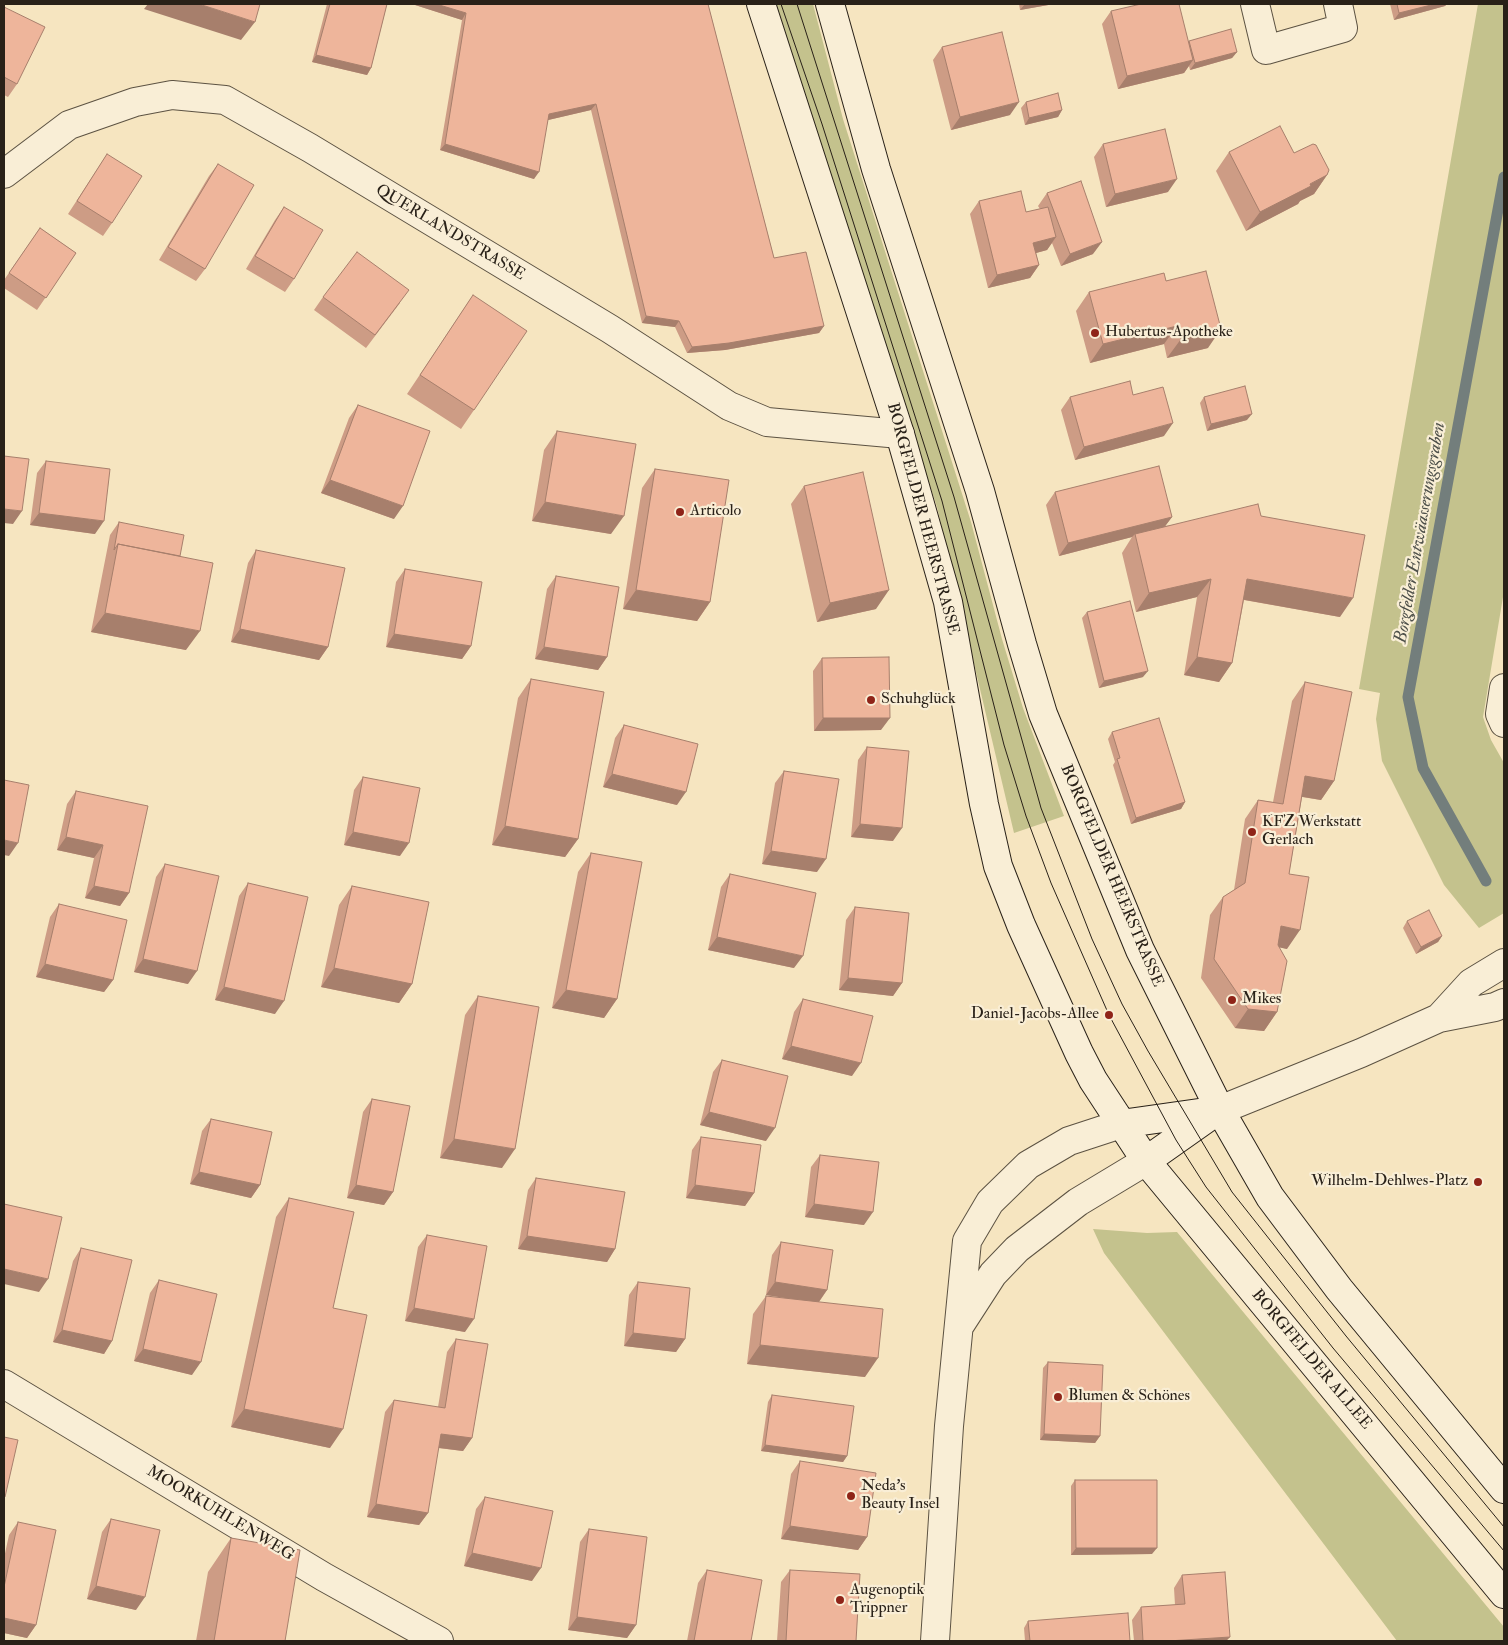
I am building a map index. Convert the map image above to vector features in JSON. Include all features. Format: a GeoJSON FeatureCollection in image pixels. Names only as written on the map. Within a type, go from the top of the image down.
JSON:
{"type":"FeatureCollection","features":[{"type":"Feature","properties":{"kind":"main road","name":"BORGFELDER HEERSTRASSE"},"geometry":{"type":"LineString","coordinates":[[761,4],[900,434],[948,602],[984,804],[998,866],[1021,925],[1079,1053],[1120,1124]]}},
{"type":"Feature","properties":{"kind":"main road","name":"BORGFELDER HEERSTRASSE"},"geometry":{"type":"LineString","coordinates":[[830,4],[876,168],[980,491],[1043,714],[1140,950],[1220,1110]]}},
{"type":"Feature","properties":{"kind":"main road"},"geometry":{"type":"LineString","coordinates":[[1256,4],[1266,50],[1343,28],[1338,4]]}},
{"type":"Feature","properties":{"kind":"main road","name":"QUERLANDSTRASSE"},"geometry":{"type":"LineString","coordinates":[[4,174],[70,125],[135,102],[172,95],[225,100],[310,148],[601,324],[729,406],[767,422],[900,434]]}},
{"type":"Feature","properties":{"kind":"main road"},"geometry":{"type":"LineString","coordinates":[[1504,688],[1500,714],[1504,723]]}},
{"type":"Feature","properties":{"kind":"main road"},"geometry":{"type":"LineString","coordinates":[[1439,1018],[1471,983],[1504,963]]}},
{"type":"Feature","properties":{"kind":"main road"},"geometry":{"type":"LineString","coordinates":[[958,1328],[993,1274],[1017,1249],[1078,1202],[1146,1161],[1220,1110],[1362,1053],[1439,1018],[1495,1007],[1504,1003]]}},
{"type":"Feature","properties":{"kind":"main road"},"geometry":{"type":"LineString","coordinates":[[935,1641],[958,1328],[967,1241],[990,1202],[1028,1165],[1069,1141],[1120,1124],[1220,1110]]}},
{"type":"Feature","properties":{"kind":"main road"},"geometry":{"type":"LineString","coordinates":[[1220,1110],[1270,1197],[1339,1288],[1504,1488]]}},
{"type":"Feature","properties":{"kind":"main road","name":"BORGFELDER ALLEE"},"geometry":{"type":"LineString","coordinates":[[1120,1124],[1146,1161],[1504,1594]]}},
{"type":"Feature","properties":{"kind":"main road","name":"MOORKUHLENWEG"},"geometry":{"type":"LineString","coordinates":[[4,1384],[324,1576],[439,1641]]}},
{"type":"Feature","properties":{"kind":"shaded area"},"geometry":{"type":"Polygon","coordinates":[[[772,4],[813,4],[843,119],[971,522],[1002,639],[1023,708],[1064,816],[1014,833],[937,507],[772,4]]]}},
{"type":"Feature","properties":{"kind":"shaded area"},"geometry":{"type":"Polygon","coordinates":[[[1478,4],[1504,4],[1504,591],[1483,717],[1491,740],[1504,763],[1504,913],[1479,928],[1444,885],[1382,761],[1376,719],[1380,693],[1359,689],[1478,4]]]}},
{"type":"Feature","properties":{"kind":"shaded area"},"geometry":{"type":"Polygon","coordinates":[[[1093,1229],[1147,1233],[1177,1232],[1504,1627],[1504,1641],[1397,1641],[1104,1253],[1093,1229]]]}},
{"type":"Feature","properties":{"kind":"building"},"geometry":{"type":"Polygon","coordinates":[[[199,4],[260,4],[255,22],[199,4]]]}},
{"type":"Feature","properties":{"kind":"building"},"geometry":{"type":"Polygon","coordinates":[[[330,4],[387,4],[371,68],[316,55],[330,4]]]}},
{"type":"Feature","properties":{"kind":"building"},"geometry":{"type":"Polygon","coordinates":[[[436,4],[708,4],[774,258],[806,252],[824,326],[729,343],[692,347],[679,321],[646,316],[596,104],[549,114],[539,172],[445,144],[466,13],[436,4]]]}},
{"type":"Feature","properties":{"kind":"building"},"geometry":{"type":"Polygon","coordinates":[[[1141,4],[1179,4],[1193,60],[1127,76],[1111,11],[1141,4]]]}},
{"type":"Feature","properties":{"kind":"building"},"geometry":{"type":"Polygon","coordinates":[[[1397,4],[1435,4],[1399,13],[1397,4]]]}},
{"type":"Feature","properties":{"kind":"building"},"geometry":{"type":"Polygon","coordinates":[[[4,7],[45,27],[17,84],[4,77],[4,7]]]}},
{"type":"Feature","properties":{"kind":"building"},"geometry":{"type":"Polygon","coordinates":[[[1231,29],[1237,52],[1195,63],[1189,41],[1231,29]]]}},
{"type":"Feature","properties":{"kind":"building"},"geometry":{"type":"Polygon","coordinates":[[[1002,32],[1019,102],[960,117],[942,47],[1002,32]]]}},
{"type":"Feature","properties":{"kind":"building"},"geometry":{"type":"Polygon","coordinates":[[[1058,93],[1062,110],[1029,118],[1026,102],[1058,93]]]}},
{"type":"Feature","properties":{"kind":"building"},"geometry":{"type":"Polygon","coordinates":[[[1280,126],[1294,153],[1313,144],[1316,145],[1329,170],[1327,175],[1310,184],[1311,186],[1260,212],[1229,152],[1280,126]]]}},
{"type":"Feature","properties":{"kind":"building"},"geometry":{"type":"Polygon","coordinates":[[[1165,129],[1177,179],[1115,194],[1103,144],[1165,129]]]}},
{"type":"Feature","properties":{"kind":"building"},"geometry":{"type":"Polygon","coordinates":[[[107,154],[142,176],[112,223],[77,201],[107,154]]]}},
{"type":"Feature","properties":{"kind":"building"},"geometry":{"type":"Polygon","coordinates":[[[218,164],[254,185],[205,269],[168,247],[218,164]]]}},
{"type":"Feature","properties":{"kind":"building"},"geometry":{"type":"Polygon","coordinates":[[[1081,181],[1102,242],[1070,254],[1047,193],[1081,181]]]}},
{"type":"Feature","properties":{"kind":"building"},"geometry":{"type":"Polygon","coordinates":[[[1021,191],[1026,212],[1048,207],[1056,237],[1033,243],[1039,265],[997,275],[979,201],[1021,191]]]}},
{"type":"Feature","properties":{"kind":"building"},"geometry":{"type":"Polygon","coordinates":[[[284,207],[323,230],[294,279],[255,256],[284,207]]]}},
{"type":"Feature","properties":{"kind":"building"},"geometry":{"type":"Polygon","coordinates":[[[40,228],[76,253],[46,298],[9,273],[40,228]]]}},
{"type":"Feature","properties":{"kind":"building"},"geometry":{"type":"Polygon","coordinates":[[[357,252],[409,290],[375,335],[323,297],[357,252]]]}},
{"type":"Feature","properties":{"kind":"building"},"geometry":{"type":"Polygon","coordinates":[[[1206,271],[1221,329],[1181,339],[1177,326],[1103,344],[1089,292],[1164,273],[1166,281],[1206,271]]]}},
{"type":"Feature","properties":{"kind":"building"},"geometry":{"type":"Polygon","coordinates":[[[473,295],[527,331],[474,410],[420,375],[473,295]]]}},
{"type":"Feature","properties":{"kind":"building"},"geometry":{"type":"Polygon","coordinates":[[[1130,381],[1133,395],[1163,387],[1173,423],[1084,447],[1070,397],[1130,381]]]}},
{"type":"Feature","properties":{"kind":"building"},"geometry":{"type":"Polygon","coordinates":[[[1245,386],[1252,414],[1211,424],[1204,397],[1245,386]]]}},
{"type":"Feature","properties":{"kind":"building"},"geometry":{"type":"Polygon","coordinates":[[[358,405],[430,431],[403,506],[330,480],[358,405]]]}},
{"type":"Feature","properties":{"kind":"building"},"geometry":{"type":"Polygon","coordinates":[[[557,431],[636,444],[624,516],[545,502],[557,431]]]}},
{"type":"Feature","properties":{"kind":"building"},"geometry":{"type":"Polygon","coordinates":[[[4,456],[29,459],[22,511],[4,509],[4,456]]]}},
{"type":"Feature","properties":{"kind":"building"},"geometry":{"type":"Polygon","coordinates":[[[46,461],[110,469],[104,521],[39,513],[46,461]]]}},
{"type":"Feature","properties":{"kind":"building"},"geometry":{"type":"Polygon","coordinates":[[[1159,466],[1172,517],[1068,543],[1055,492],[1159,466]]]}},
{"type":"Feature","properties":{"kind":"building"},"geometry":{"type":"Polygon","coordinates":[[[655,469],[729,480],[710,602],[636,590],[655,469]]]}},
{"type":"Feature","properties":{"kind":"building"},"geometry":{"type":"Polygon","coordinates":[[[863,472],[889,590],[830,603],[804,486],[863,472]]]}},
{"type":"Feature","properties":{"kind":"building"},"geometry":{"type":"Polygon","coordinates":[[[1258,504],[1261,516],[1365,535],[1353,598],[1247,579],[1232,663],[1197,657],[1211,579],[1149,593],[1135,534],[1258,504]]]}},
{"type":"Feature","properties":{"kind":"building"},"geometry":{"type":"Polygon","coordinates":[[[119,522],[184,535],[180,556],[118,544],[114,550],[119,522]]]}},
{"type":"Feature","properties":{"kind":"building"},"geometry":{"type":"Polygon","coordinates":[[[118,544],[213,563],[200,631],[105,613],[118,544]]]}},
{"type":"Feature","properties":{"kind":"building"},"geometry":{"type":"Polygon","coordinates":[[[256,550],[345,568],[328,647],[240,629],[256,550]]]}},
{"type":"Feature","properties":{"kind":"building"},"geometry":{"type":"Polygon","coordinates":[[[405,569],[482,582],[471,646],[394,634],[405,569]]]}},
{"type":"Feature","properties":{"kind":"building"},"geometry":{"type":"Polygon","coordinates":[[[556,576],[619,587],[607,657],[544,647],[556,576]]]}},
{"type":"Feature","properties":{"kind":"building"},"geometry":{"type":"Polygon","coordinates":[[[1130,601],[1148,671],[1104,681],[1087,612],[1130,601]]]}},
{"type":"Feature","properties":{"kind":"building"},"geometry":{"type":"Polygon","coordinates":[[[889,657],[890,718],[823,718],[822,658],[889,657]]]}},
{"type":"Feature","properties":{"kind":"building"},"geometry":{"type":"Polygon","coordinates":[[[531,679],[604,692],[578,839],[505,826],[531,679]]]}},
{"type":"Feature","properties":{"kind":"building"},"geometry":{"type":"Polygon","coordinates":[[[1305,682],[1352,692],[1334,781],[1305,776],[1289,874],[1309,877],[1300,930],[1281,926],[1278,945],[1287,961],[1277,1012],[1248,1009],[1214,959],[1223,897],[1245,883],[1258,800],[1283,804],[1305,682]]]}},
{"type":"Feature","properties":{"kind":"building"},"geometry":{"type":"Polygon","coordinates":[[[1159,718],[1185,802],[1136,818],[1117,759],[1120,758],[1112,732],[1159,718]]]}},
{"type":"Feature","properties":{"kind":"building"},"geometry":{"type":"Polygon","coordinates":[[[624,725],[698,744],[686,792],[612,774],[624,725]]]}},
{"type":"Feature","properties":{"kind":"building"},"geometry":{"type":"Polygon","coordinates":[[[867,747],[909,751],[902,828],[860,824],[867,747]]]}},
{"type":"Feature","properties":{"kind":"building"},"geometry":{"type":"Polygon","coordinates":[[[784,771],[839,779],[826,859],[771,851],[784,771]]]}},
{"type":"Feature","properties":{"kind":"building"},"geometry":{"type":"Polygon","coordinates":[[[363,777],[420,788],[409,843],[353,832],[363,777]]]}},
{"type":"Feature","properties":{"kind":"building"},"geometry":{"type":"Polygon","coordinates":[[[4,780],[29,785],[18,843],[4,840],[4,780]]]}},
{"type":"Feature","properties":{"kind":"building"},"geometry":{"type":"Polygon","coordinates":[[[76,791],[148,806],[129,893],[94,886],[103,845],[66,837],[76,791]]]}},
{"type":"Feature","properties":{"kind":"building"},"geometry":{"type":"Polygon","coordinates":[[[591,853],[642,862],[617,999],[566,990],[591,853]]]}},
{"type":"Feature","properties":{"kind":"building"},"geometry":{"type":"Polygon","coordinates":[[[165,864],[219,876],[197,971],[143,959],[165,864]]]}},
{"type":"Feature","properties":{"kind":"building"},"geometry":{"type":"Polygon","coordinates":[[[730,874],[816,893],[803,956],[717,937],[730,874]]]}},
{"type":"Feature","properties":{"kind":"building"},"geometry":{"type":"Polygon","coordinates":[[[248,883],[308,897],[284,1001],[224,987],[248,883]]]}},
{"type":"Feature","properties":{"kind":"building"},"geometry":{"type":"Polygon","coordinates":[[[352,886],[429,902],[412,984],[334,968],[352,886]]]}},
{"type":"Feature","properties":{"kind":"building"},"geometry":{"type":"Polygon","coordinates":[[[59,904],[127,920],[113,980],[45,964],[59,904]]]}},
{"type":"Feature","properties":{"kind":"building"},"geometry":{"type":"Polygon","coordinates":[[[855,907],[909,913],[902,983],[848,978],[855,907]]]}},
{"type":"Feature","properties":{"kind":"building"},"geometry":{"type":"Polygon","coordinates":[[[1429,910],[1442,936],[1421,947],[1407,921],[1429,910]]]}},
{"type":"Feature","properties":{"kind":"building"},"geometry":{"type":"Polygon","coordinates":[[[478,996],[539,1007],[515,1149],[454,1139],[478,996]]]}},
{"type":"Feature","properties":{"kind":"building"},"geometry":{"type":"Polygon","coordinates":[[[803,999],[873,1016],[861,1063],[791,1046],[803,999]]]}},
{"type":"Feature","properties":{"kind":"building"},"geometry":{"type":"Polygon","coordinates":[[[722,1060],[788,1076],[775,1128],[709,1112],[722,1060]]]}},
{"type":"Feature","properties":{"kind":"building"},"geometry":{"type":"Polygon","coordinates":[[[372,1099],[410,1106],[393,1192],[356,1185],[372,1099]]]}},
{"type":"Feature","properties":{"kind":"building"},"geometry":{"type":"Polygon","coordinates":[[[211,1119],[272,1132],[260,1185],[199,1172],[211,1119]]]}},
{"type":"Feature","properties":{"kind":"building"},"geometry":{"type":"Polygon","coordinates":[[[701,1137],[761,1145],[754,1193],[695,1185],[701,1137]]]}},
{"type":"Feature","properties":{"kind":"building"},"geometry":{"type":"Polygon","coordinates":[[[820,1155],[879,1162],[873,1212],[814,1204],[820,1155]]]}},
{"type":"Feature","properties":{"kind":"building"},"geometry":{"type":"Polygon","coordinates":[[[536,1178],[625,1192],[615,1249],[527,1236],[536,1178]]]}},
{"type":"Feature","properties":{"kind":"building"},"geometry":{"type":"Polygon","coordinates":[[[289,1198],[354,1212],[333,1308],[367,1315],[343,1429],[244,1409],[289,1198]]]}},
{"type":"Feature","properties":{"kind":"building"},"geometry":{"type":"Polygon","coordinates":[[[4,1204],[62,1217],[48,1279],[4,1269],[4,1204]]]}},
{"type":"Feature","properties":{"kind":"building"},"geometry":{"type":"Polygon","coordinates":[[[427,1235],[487,1246],[474,1319],[414,1308],[427,1235]]]}},
{"type":"Feature","properties":{"kind":"building"},"geometry":{"type":"Polygon","coordinates":[[[781,1242],[833,1250],[827,1290],[775,1282],[781,1242]]]}},
{"type":"Feature","properties":{"kind":"building"},"geometry":{"type":"Polygon","coordinates":[[[81,1248],[132,1260],[112,1341],[62,1330],[81,1248]]]}},
{"type":"Feature","properties":{"kind":"building"},"geometry":{"type":"Polygon","coordinates":[[[159,1280],[217,1294],[201,1362],[143,1349],[159,1280]]]}},
{"type":"Feature","properties":{"kind":"building"},"geometry":{"type":"Polygon","coordinates":[[[638,1282],[690,1288],[685,1339],[633,1333],[638,1282]]]}},
{"type":"Feature","properties":{"kind":"building"},"geometry":{"type":"Polygon","coordinates":[[[766,1296],[883,1309],[878,1358],[760,1345],[766,1296]]]}},
{"type":"Feature","properties":{"kind":"building"},"geometry":{"type":"Polygon","coordinates":[[[456,1339],[488,1344],[472,1438],[441,1434],[428,1513],[376,1504],[394,1400],[445,1408],[456,1339]]]}},
{"type":"Feature","properties":{"kind":"building"},"geometry":{"type":"Polygon","coordinates":[[[1048,1362],[1103,1365],[1100,1436],[1044,1434],[1048,1362]]]}},
{"type":"Feature","properties":{"kind":"building"},"geometry":{"type":"Polygon","coordinates":[[[772,1395],[854,1406],[847,1456],[765,1445],[772,1395]]]}},
{"type":"Feature","properties":{"kind":"building"},"geometry":{"type":"Polygon","coordinates":[[[4,1437],[18,1440],[5,1497],[4,1497],[4,1437]]]}},
{"type":"Feature","properties":{"kind":"building"},"geometry":{"type":"Polygon","coordinates":[[[800,1461],[876,1473],[867,1537],[790,1526],[800,1461]]]}},
{"type":"Feature","properties":{"kind":"building"},"geometry":{"type":"Polygon","coordinates":[[[1075,1480],[1157,1480],[1157,1548],[1076,1548],[1075,1480]]]}},
{"type":"Feature","properties":{"kind":"building"},"geometry":{"type":"Polygon","coordinates":[[[485,1497],[553,1511],[541,1568],[472,1553],[485,1497]]]}},
{"type":"Feature","properties":{"kind":"building"},"geometry":{"type":"Polygon","coordinates":[[[111,1519],[160,1530],[145,1597],[96,1586],[111,1519]]]}},
{"type":"Feature","properties":{"kind":"building"},"geometry":{"type":"Polygon","coordinates":[[[18,1522],[56,1530],[36,1625],[4,1618],[4,1587],[18,1522]]]}},
{"type":"Feature","properties":{"kind":"building"},"geometry":{"type":"Polygon","coordinates":[[[589,1529],[647,1537],[636,1625],[577,1617],[589,1529]]]}},
{"type":"Feature","properties":{"kind":"building"},"geometry":{"type":"Polygon","coordinates":[[[231,1538],[300,1550],[285,1641],[214,1641],[231,1538]]]}},
{"type":"Feature","properties":{"kind":"building"},"geometry":{"type":"Polygon","coordinates":[[[707,1570],[762,1580],[751,1641],[694,1641],[707,1570]]]}},
{"type":"Feature","properties":{"kind":"building"},"geometry":{"type":"Polygon","coordinates":[[[790,1570],[860,1574],[856,1641],[786,1641],[790,1570]]]}},
{"type":"Feature","properties":{"kind":"building"},"geometry":{"type":"Polygon","coordinates":[[[1225,1572],[1230,1637],[1143,1641],[1141,1607],[1185,1604],[1182,1575],[1225,1572]]]}},
{"type":"Feature","properties":{"kind":"building"},"geometry":{"type":"Polygon","coordinates":[[[1128,1613],[1130,1641],[1030,1641],[1028,1621],[1128,1613]]]}},
{"type":"Feature","properties":{"kind":"waterway","name":"Borgfelder Entwäasserungsgraben"},"geometry":{"type":"LineString","coordinates":[[1486,881],[1423,768],[1408,697],[1504,177]]}},
{"type":"Feature","properties":{"kind":"tram line"},"geometry":{"type":"LineString","coordinates":[[781,4],[822,124],[942,501],[1004,745],[1026,816],[1051,883],[1109,1015],[1176,1140],[1206,1187],[1333,1348],[1504,1551]]}},
{"type":"Feature","properties":{"kind":"tram line"},"geometry":{"type":"LineString","coordinates":[[797,4],[954,497],[1041,808],[1092,939],[1122,1004],[1232,1192],[1346,1336],[1504,1527]]}},
{"type":"Feature","properties":{"kind":"place","name":"Hubertus-Apotheke"},"geometry":{"type":"Point","coordinates":[1095,333]}},
{"type":"Feature","properties":{"kind":"place","name":"Articolo"},"geometry":{"type":"Point","coordinates":[680,512]}},
{"type":"Feature","properties":{"kind":"place","name":"Schuhglück"},"geometry":{"type":"Point","coordinates":[871,700]}},
{"type":"Feature","properties":{"kind":"place","name":"KFZ Werkstatt Gerlach"},"geometry":{"type":"Point","coordinates":[1252,832]}},
{"type":"Feature","properties":{"kind":"place","name":"Mikes"},"geometry":{"type":"Point","coordinates":[1232,1000]}},
{"type":"Feature","properties":{"kind":"place","name":"Daniel-Jacobs-Allee"},"geometry":{"type":"Point","coordinates":[1109,1015]}},
{"type":"Feature","properties":{"kind":"place","name":"Wilhelm-Dehlwes-Platz"},"geometry":{"type":"Point","coordinates":[1478,1182]}},
{"type":"Feature","properties":{"kind":"place","name":"Blumen & Schönes"},"geometry":{"type":"Point","coordinates":[1058,1397]}},
{"type":"Feature","properties":{"kind":"place","name":"Neda's Beauty Insel"},"geometry":{"type":"Point","coordinates":[851,1496]}},
{"type":"Feature","properties":{"kind":"place","name":"Augenoptik Trippner"},"geometry":{"type":"Point","coordinates":[840,1600]}}]}
